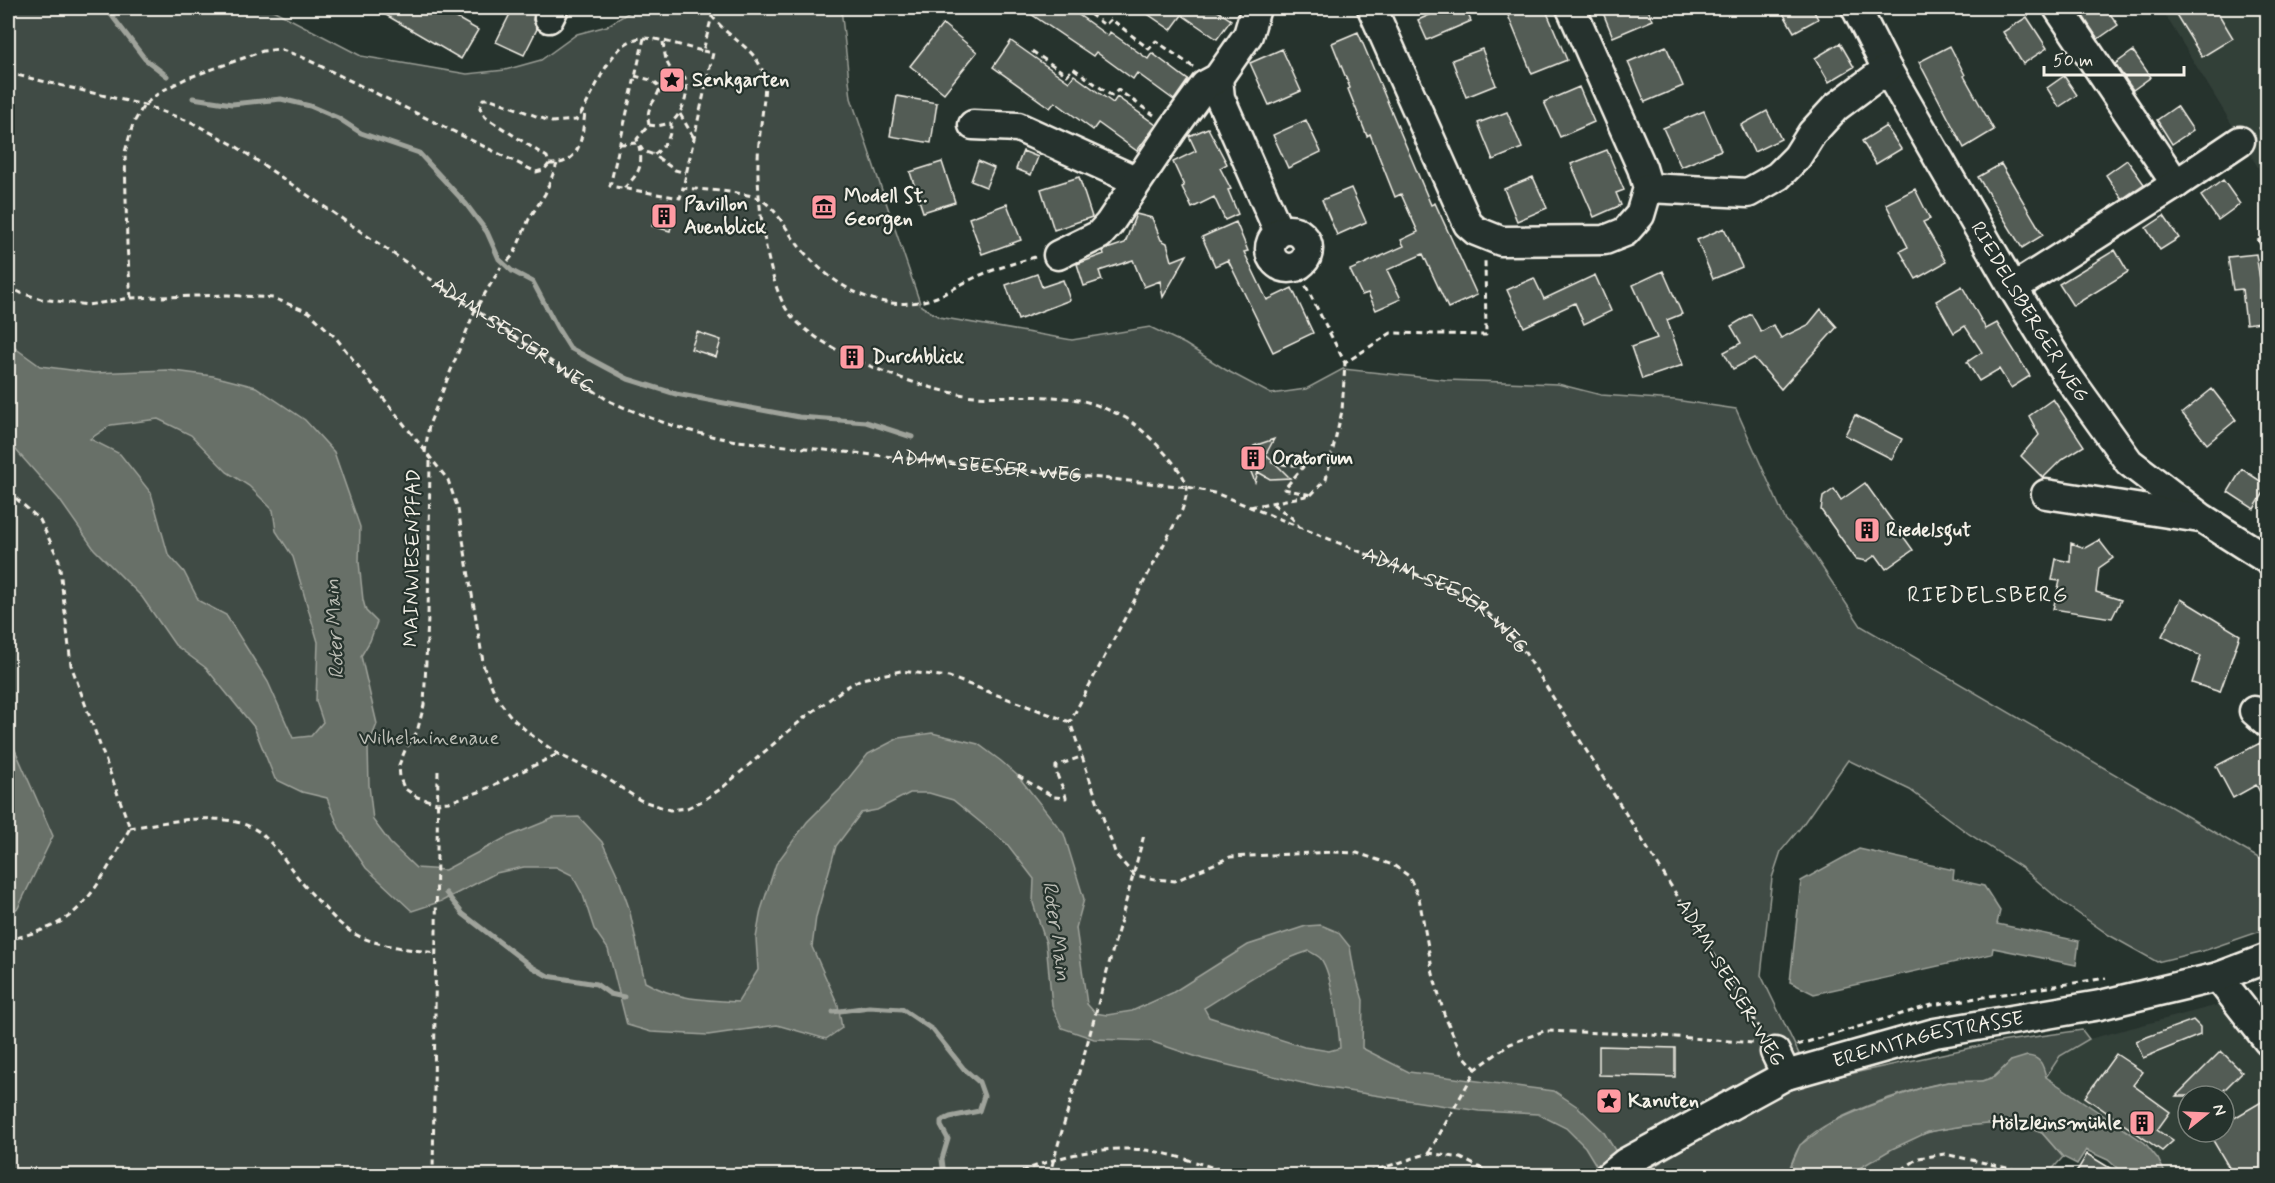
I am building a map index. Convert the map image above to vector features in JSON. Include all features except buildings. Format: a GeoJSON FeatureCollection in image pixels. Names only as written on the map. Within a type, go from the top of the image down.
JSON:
{"type":"FeatureCollection","features":[{"type":"Feature","properties":{"kind":"street"},"geometry":{"type":"LineString","coordinates":[[1058,255],[1099,235],[1109,224],[1205,85],[1215,79],[1248,35],[1256,8]]}},
{"type":"Feature","properties":{"kind":"street"},"geometry":{"type":"LineString","coordinates":[[1372,8],[1468,224],[1484,235],[1501,241],[1605,240],[1625,232],[1640,215],[1648,188],[1642,168],[1571,8]]}},
{"type":"Feature","properties":{"kind":"street","name":"RIEDELSBERGER WEG"},"geometry":{"type":"LineString","coordinates":[[1857,8],[1887,69],[2013,288],[2066,374],[2129,462],[2202,518],[2268,560]]}},
{"type":"Feature","properties":{"kind":"street"},"geometry":{"type":"LineString","coordinates":[[2058,8],[2176,184]]}},
{"type":"Feature","properties":{"kind":"street"},"geometry":{"type":"LineString","coordinates":[[1648,188],[1748,193],[1778,176],[1797,157],[1812,134],[1836,107],[1887,69]]}},
{"type":"Feature","properties":{"kind":"street"},"geometry":{"type":"LineString","coordinates":[[1215,79],[1220,98],[1279,232],[1293,230],[1305,239],[1308,248],[1306,256],[1296,267]]}},
{"type":"Feature","properties":{"kind":"street"},"geometry":{"type":"LineString","coordinates":[[973,125],[1018,127],[1137,181]]}},
{"type":"Feature","properties":{"kind":"street"},"geometry":{"type":"LineString","coordinates":[[2013,288],[2240,141]]}},
{"type":"Feature","properties":{"kind":"street"},"geometry":{"type":"LineString","coordinates":[[2046,494],[2202,518]]}},
{"type":"Feature","properties":{"kind":"street","name":"EREMITAGESTRASSE"},"geometry":{"type":"LineString","coordinates":[[1617,1169],[1780,1064],[1935,1033],[2100,1005],[2218,977],[2268,958]]}},
{"type":"Feature","properties":{"kind":"street"},"geometry":{"type":"LineString","coordinates":[[2218,977],[2268,1041]]}},
{"type":"Feature","properties":{"kind":"path"},"geometry":{"type":"LineString","coordinates":[[704,8],[726,31],[753,52],[761,64],[765,77],[758,163],[760,199],[772,272],[783,305],[795,322],[810,334],[870,366],[916,385],[974,396],[1052,397],[1082,400],[1109,410],[1128,420],[1160,448],[1180,470],[1188,487],[1182,510],[1070,722]]}},
{"type":"Feature","properties":{"kind":"path"},"geometry":{"type":"LineString","coordinates":[[1081,8],[1105,25],[1111,19],[1149,49],[1156,41],[1215,79]]}},
{"type":"Feature","properties":{"kind":"path"},"geometry":{"type":"LineString","coordinates":[[703,51],[712,16]]}},
{"type":"Feature","properties":{"kind":"path"},"geometry":{"type":"LineString","coordinates":[[549,164],[547,157],[485,117],[480,108],[483,99],[491,99],[552,122],[576,120],[585,110],[616,52],[629,41],[644,38],[713,53],[680,198],[610,186],[644,38]]}},
{"type":"Feature","properties":{"kind":"path"},"geometry":{"type":"LineString","coordinates":[[648,125],[671,123],[680,114],[688,89],[685,78],[673,72],[666,61],[663,42]]}},
{"type":"Feature","properties":{"kind":"path"},"geometry":{"type":"LineString","coordinates":[[131,298],[127,245],[125,152],[133,124],[144,105],[160,92],[185,78],[262,51],[279,49],[302,57],[536,172],[544,170],[549,164]]}},
{"type":"Feature","properties":{"kind":"path"},"geometry":{"type":"LineString","coordinates":[[1032,51],[1067,75],[1073,68],[1112,96],[1118,90],[1132,100]]}},
{"type":"Feature","properties":{"kind":"path","name":"ADAM-SEESER-WEG"},"geometry":{"type":"LineString","coordinates":[[8,73],[144,105],[191,122],[234,145],[609,401],[654,420],[697,434],[737,441],[1188,487],[1218,494],[1457,591],[1483,607],[1524,651],[1780,1064]]}},
{"type":"Feature","properties":{"kind":"path"},"geometry":{"type":"LineString","coordinates":[[624,188],[636,177],[642,162],[637,140],[648,125],[647,113],[651,102],[658,96],[660,87],[651,80],[635,76]]}},
{"type":"Feature","properties":{"kind":"path"},"geometry":{"type":"LineString","coordinates":[[549,164],[557,164],[571,157],[581,145],[585,110]]}},
{"type":"Feature","properties":{"kind":"path"},"geometry":{"type":"LineString","coordinates":[[680,114],[694,138]]}},
{"type":"Feature","properties":{"kind":"path"},"geometry":{"type":"LineString","coordinates":[[654,155],[667,142],[671,134],[671,123]]}},
{"type":"Feature","properties":{"kind":"path"},"geometry":{"type":"LineString","coordinates":[[620,144],[638,143]]}},
{"type":"Feature","properties":{"kind":"path"},"geometry":{"type":"LineString","coordinates":[[638,143],[643,151],[654,155],[675,170],[686,173]]}},
{"type":"Feature","properties":{"kind":"path"},"geometry":{"type":"LineString","coordinates":[[508,261],[514,254],[529,219],[545,194],[557,164]]}},
{"type":"Feature","properties":{"kind":"path"},"geometry":{"type":"LineString","coordinates":[[683,188],[746,195],[760,199],[778,214],[797,243],[830,277],[864,296],[882,301],[909,303],[935,299],[991,271],[1035,257],[1058,255]]}},
{"type":"Feature","properties":{"kind":"path"},"geometry":{"type":"LineString","coordinates":[[1345,363],[1391,333],[1486,334],[1484,235]]}},
{"type":"Feature","properties":{"kind":"path"},"geometry":{"type":"LineString","coordinates":[[2268,236],[2258,239],[2268,258]]}},
{"type":"Feature","properties":{"kind":"path"},"geometry":{"type":"LineString","coordinates":[[425,453],[429,425],[475,310],[501,267]]}},
{"type":"Feature","properties":{"kind":"path"},"geometry":{"type":"LineString","coordinates":[[1249,507],[1311,495],[1326,479],[1342,411],[1345,363],[1296,267]]}},
{"type":"Feature","properties":{"kind":"path","name":"MAINWIESENPFAD"},"geometry":{"type":"LineString","coordinates":[[8,286],[41,299],[88,305],[131,298],[228,295],[273,298],[309,312],[336,338],[368,376],[430,459],[424,705],[417,732],[406,748],[399,765],[404,788],[417,797],[437,803]]}},
{"type":"Feature","properties":{"kind":"path"},"geometry":{"type":"LineString","coordinates":[[1264,458],[1270,461],[1301,464],[1303,467],[1284,489],[1311,495]]}},
{"type":"Feature","properties":{"kind":"path"},"geometry":{"type":"LineString","coordinates":[[430,459],[448,480],[458,509],[484,668],[497,698],[512,718],[558,754],[603,776],[640,800],[670,810],[687,808],[713,794],[804,718],[845,688],[861,680],[901,671],[949,677],[1070,722],[1116,855],[1134,875],[1175,881],[1230,857],[1265,854],[1357,853],[1393,865],[1409,876],[1419,898],[1433,974],[1444,1014],[1461,1053],[1476,1069]]}},
{"type":"Feature","properties":{"kind":"path"},"geometry":{"type":"LineString","coordinates":[[8,491],[40,520],[59,560],[71,665],[130,828],[79,908],[63,920],[28,935],[8,940]]}},
{"type":"Feature","properties":{"kind":"path"},"geometry":{"type":"LineString","coordinates":[[1273,504],[1292,518],[1301,529]]}},
{"type":"Feature","properties":{"kind":"path"},"geometry":{"type":"LineString","coordinates":[[437,803],[449,802],[479,792],[558,754]]}},
{"type":"Feature","properties":{"kind":"path"},"geometry":{"type":"LineString","coordinates":[[1018,776],[1054,797],[1065,798],[1064,789],[1055,772],[1056,766],[1083,756]]}},
{"type":"Feature","properties":{"kind":"path"},"geometry":{"type":"LineString","coordinates":[[434,1176],[438,770]]}},
{"type":"Feature","properties":{"kind":"path"},"geometry":{"type":"LineString","coordinates":[[130,828],[178,820],[208,818],[240,823],[262,834],[277,849],[303,884],[351,932],[386,945],[436,953]]}},
{"type":"Feature","properties":{"kind":"path"},"geometry":{"type":"LineString","coordinates":[[1049,1176],[1144,835]]}},
{"type":"Feature","properties":{"kind":"path"},"geometry":{"type":"LineString","coordinates":[[1429,1153],[1476,1069],[1510,1044],[1544,1031],[1638,1034],[1754,1043],[1780,1064]]}},
{"type":"Feature","properties":{"kind":"path"},"geometry":{"type":"LineString","coordinates":[[1012,1176],[1053,1161],[1095,1151],[1135,1149],[1188,1160],[1241,1176]]}},
{"type":"Feature","properties":{"kind":"path"},"geometry":{"type":"LineString","coordinates":[[1358,1176],[1429,1153],[1461,1158],[1496,1176]]}},
{"type":"Feature","properties":{"kind":"path"},"geometry":{"type":"LineString","coordinates":[[1893,1176],[1919,1158],[1945,1154],[2043,1176]]}},
{"type":"Feature","properties":{"kind":"shaded area"},"geometry":{"type":"Polygon","coordinates":[[[2161,8],[2264,8],[2267,13],[2267,182],[2161,8]]]}},
{"type":"Feature","properties":{"kind":"shaded area"},"geometry":{"type":"Polygon","coordinates":[[[2218,1005],[2243,1028],[2267,1057],[2267,1175],[2167,1175],[2158,1159],[2046,1077],[2060,1056],[2089,1039],[2218,1005]]]}},
{"type":"Feature","properties":{"kind":"green space","name":"Wilhelminenaue"},"geometry":{"type":"Polygon","coordinates":[[[8,8],[269,8],[361,56],[467,74],[505,70],[541,60],[577,34],[607,26],[636,8],[841,8],[851,98],[921,306],[939,317],[1072,340],[1150,327],[1185,344],[1226,370],[1271,394],[1306,389],[1343,369],[1447,380],[1558,384],[1601,395],[1675,400],[1736,409],[1785,519],[1808,546],[1861,626],[2267,863],[2267,929],[2206,950],[2157,962],[2109,935],[2062,902],[2021,867],[1969,834],[1910,790],[1848,760],[1801,827],[1781,851],[1772,878],[1761,975],[1799,1054],[1585,1175],[8,1175],[8,8]]]}},
{"type":"Feature","properties":{"kind":"green space"},"geometry":{"type":"Polygon","coordinates":[[[2082,1030],[2089,1039],[2060,1056],[2046,1077],[2011,1061],[1998,1074],[1989,1079],[1948,1082],[1913,1090],[1847,1115],[1811,1135],[1800,1146],[1787,1175],[1637,1176],[1789,1087],[1993,1043],[2082,1030]]]}},
{"type":"Feature","properties":{"kind":"green space"},"geometry":{"type":"Polygon","coordinates":[[[2013,1122],[2042,1133],[2063,1157],[2049,1173],[2053,1175],[1848,1176],[1887,1150],[1920,1135],[1961,1126],[2013,1122]]]}},
{"type":"Feature","properties":{"kind":"water"},"geometry":{"type":"Polygon","coordinates":[[[8,343],[40,366],[94,373],[167,370],[213,376],[256,387],[305,420],[334,452],[360,527],[359,562],[363,600],[366,611],[377,622],[361,656],[377,724],[368,747],[373,820],[390,843],[416,868],[445,870],[505,838],[554,818],[579,817],[602,842],[617,874],[629,908],[645,982],[657,988],[690,998],[738,1002],[758,970],[756,938],[761,910],[776,864],[807,822],[840,789],[868,754],[899,738],[932,733],[978,744],[1001,761],[1018,776],[1064,834],[1084,899],[1076,928],[1087,1004],[1095,1013],[1107,1015],[1132,1011],[1172,993],[1248,945],[1306,926],[1321,925],[1338,932],[1350,947],[1363,1000],[1362,1048],[1409,1072],[1554,1091],[1578,1107],[1603,1131],[1618,1155],[1602,1175],[1585,1147],[1566,1128],[1538,1114],[1479,1111],[1315,1086],[1203,1059],[1150,1041],[1094,1039],[1062,1028],[1052,1005],[1046,943],[1033,903],[1034,879],[1007,844],[953,800],[929,793],[910,793],[877,810],[861,813],[836,846],[816,917],[812,947],[838,1005],[842,1028],[826,1039],[777,1025],[708,1035],[651,1032],[627,1025],[608,949],[594,929],[583,895],[572,875],[556,867],[524,867],[496,873],[442,901],[412,911],[366,868],[339,828],[327,798],[302,792],[275,779],[254,727],[206,668],[175,645],[142,597],[94,549],[59,499],[8,441],[8,343]],[[158,419],[111,425],[90,439],[120,454],[151,493],[168,554],[184,572],[199,601],[226,615],[268,682],[293,738],[311,736],[323,722],[316,701],[318,642],[293,557],[276,531],[273,510],[249,486],[227,472],[191,435],[158,419]],[[1309,951],[1267,969],[1204,1008],[1209,1017],[1304,1047],[1329,1051],[1340,1048],[1332,988],[1325,966],[1321,959],[1309,951]]]}},
{"type":"Feature","properties":{"kind":"water"},"geometry":{"type":"Polygon","coordinates":[[[8,734],[53,836],[18,908],[8,914],[8,734]]]}},
{"type":"Feature","properties":{"kind":"water"},"geometry":{"type":"Polygon","coordinates":[[[1859,849],[1954,870],[1953,879],[1984,886],[2000,911],[1997,924],[2079,941],[2076,965],[1993,948],[1992,954],[1814,994],[1790,982],[1801,881],[1859,849]]]}},
{"type":"Feature","properties":{"kind":"water"},"geometry":{"type":"Polygon","coordinates":[[[2027,1056],[2041,1062],[2046,1077],[2145,1143],[2158,1159],[2166,1175],[2125,1175],[2108,1160],[2086,1150],[2077,1164],[2063,1157],[2042,1133],[2013,1122],[1963,1126],[1928,1132],[1892,1149],[1848,1175],[1787,1175],[1800,1145],[1832,1122],[1921,1088],[1948,1082],[1982,1081],[1994,1077],[2011,1061],[2027,1056]]]}},
{"type":"Feature","properties":{"kind":"waterway"},"geometry":{"type":"LineString","coordinates":[[106,8],[145,59],[167,76]]}},
{"type":"Feature","properties":{"kind":"waterway"},"geometry":{"type":"LineString","coordinates":[[193,98],[232,104],[281,99],[310,106],[338,118],[361,133],[419,153],[466,204],[487,232],[499,259],[512,271],[533,282],[570,348],[628,379],[676,394],[799,417],[866,422],[912,437]]}},
{"type":"Feature","properties":{"kind":"waterway","name":"Roter Main"},"geometry":{"type":"LineString","coordinates":[[446,893],[463,914],[532,967],[548,976],[596,984],[610,994],[624,997]]}},
{"type":"Feature","properties":{"kind":"waterway","name":"Roter Main"},"geometry":{"type":"LineString","coordinates":[[833,1012],[869,1007],[902,1009],[933,1030],[964,1069],[979,1082],[984,1096],[979,1111],[941,1121],[941,1126],[948,1139],[942,1159],[944,1176]]}},
{"type":"Feature","properties":{"kind":"place","name":"Senkgarten"},"geometry":{"type":"Point","coordinates":[672,80]}},
{"type":"Feature","properties":{"kind":"place","name":"Modell St. Georgen"},"geometry":{"type":"Point","coordinates":[824,207]}},
{"type":"Feature","properties":{"kind":"place","name":"Pavillon Auenblick"},"geometry":{"type":"Point","coordinates":[664,216]}},
{"type":"Feature","properties":{"kind":"place","name":"Durchblick"},"geometry":{"type":"Point","coordinates":[852,357]}},
{"type":"Feature","properties":{"kind":"place","name":"Oratorium"},"geometry":{"type":"Point","coordinates":[1253,458]}},
{"type":"Feature","properties":{"kind":"place","name":"Riedelsgut"},"geometry":{"type":"Point","coordinates":[1867,530]}},
{"type":"Feature","properties":{"kind":"place","name":"Kanuten"},"geometry":{"type":"Point","coordinates":[1609,1101]}},
{"type":"Feature","properties":{"kind":"place","name":"Hölzleinsmühle"},"geometry":{"type":"Point","coordinates":[2142,1123]}},
{"type":"Feature","properties":{"kind":"district","name":"RIEDELSBERG"},"geometry":{"type":"Point","coordinates":[1988,596]}}]}
